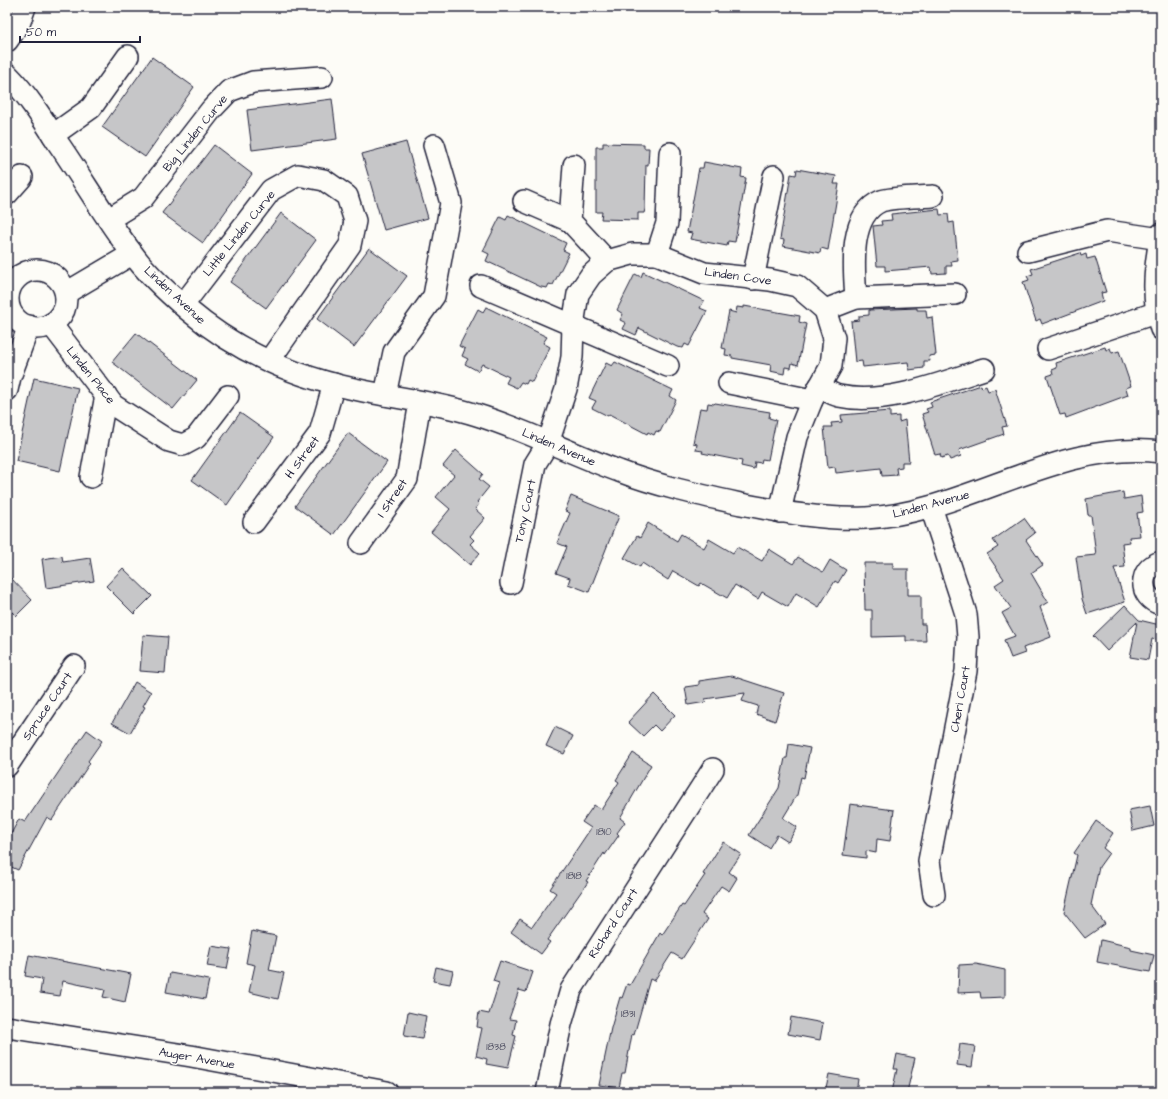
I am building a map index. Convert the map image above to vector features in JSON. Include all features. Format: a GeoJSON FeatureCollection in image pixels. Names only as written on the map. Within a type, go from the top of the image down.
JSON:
{"type":"FeatureCollection","features":[{"type":"Feature","properties":{"kind":"street"},"geometry":{"type":"LineString","coordinates":[[7,40],[19,24],[26,7]]}},
{"type":"Feature","properties":{"kind":"street"},"geometry":{"type":"LineString","coordinates":[[53,135],[91,108],[128,56]]}},
{"type":"Feature","properties":{"kind":"street","name":"Linden Avenue"},"geometry":{"type":"LineString","coordinates":[[7,74],[36,110],[132,254],[182,305],[218,333],[269,361],[316,379],[465,411],[506,424],[622,473],[671,488],[780,512],[835,519],[868,518],[901,514],[931,507],[1064,462],[1090,455],[1119,451],[1161,452]]}},
{"type":"Feature","properties":{"kind":"street","name":"Big Linden Curve"},"geometry":{"type":"LineString","coordinates":[[109,219],[144,198],[211,110],[229,91],[253,82],[322,77]]}},
{"type":"Feature","properties":{"kind":"street"},"geometry":{"type":"LineString","coordinates":[[385,395],[394,352],[434,296],[451,203],[434,145]]}},
{"type":"Feature","properties":{"kind":"street"},"geometry":{"type":"LineString","coordinates":[[657,254],[667,223],[670,153]]}},
{"type":"Feature","properties":{"kind":"street"},"geometry":{"type":"LineString","coordinates":[[570,221],[574,166]]}},
{"type":"Feature","properties":{"kind":"street","name":"Little Linden Curve"},"geometry":{"type":"LineString","coordinates":[[182,305],[272,190],[298,175],[324,180],[347,196],[355,221],[350,245],[269,361]]}},
{"type":"Feature","properties":{"kind":"street"},"geometry":{"type":"LineString","coordinates":[[753,279],[774,176]]}},
{"type":"Feature","properties":{"kind":"street"},"geometry":{"type":"LineString","coordinates":[[7,194],[22,177]]}},
{"type":"Feature","properties":{"kind":"street"},"geometry":{"type":"LineString","coordinates":[[856,298],[854,258],[861,220],[870,207],[883,200],[933,196]]}},
{"type":"Feature","properties":{"kind":"street"},"geometry":{"type":"LineString","coordinates":[[524,201],[570,221],[607,261]]}},
{"type":"Feature","properties":{"kind":"street"},"geometry":{"type":"LineString","coordinates":[[1028,251],[1107,230],[1161,237],[1155,274],[1159,320],[1048,349]]}},
{"type":"Feature","properties":{"kind":"street"},"geometry":{"type":"LineString","coordinates":[[66,293],[132,254]]}},
{"type":"Feature","properties":{"kind":"street","name":"Linden Cove"},"geometry":{"type":"LineString","coordinates":[[548,443],[566,389],[572,357],[573,324],[578,294],[591,275],[607,261],[632,254],[657,254],[704,273],[770,280],[797,286],[825,310]]}},
{"type":"Feature","properties":{"kind":"street"},"geometry":{"type":"LineString","coordinates":[[38,269],[50,272],[58,278],[66,293],[64,309],[58,319],[51,324],[38,328],[29,326],[9,313],[9,294],[13,272],[38,269]]}},
{"type":"Feature","properties":{"kind":"street"},"geometry":{"type":"LineString","coordinates":[[481,286],[573,324],[668,366]]}},
{"type":"Feature","properties":{"kind":"street"},"geometry":{"type":"LineString","coordinates":[[780,512],[797,438],[816,394],[831,366],[834,338],[825,310],[856,298],[955,294]]}},
{"type":"Feature","properties":{"kind":"street","name":"Linden Place"},"geometry":{"type":"LineString","coordinates":[[51,324],[113,405],[169,441],[183,445],[196,438],[228,396]]}},
{"type":"Feature","properties":{"kind":"street"},"geometry":{"type":"LineString","coordinates":[[7,390],[10,377],[29,326]]}},
{"type":"Feature","properties":{"kind":"street"},"geometry":{"type":"LineString","coordinates":[[729,382],[816,394],[861,398],[912,393],[984,370]]}},
{"type":"Feature","properties":{"kind":"street","name":"H Street"},"geometry":{"type":"LineString","coordinates":[[254,522],[320,433],[334,384]]}},
{"type":"Feature","properties":{"kind":"street"},"geometry":{"type":"LineString","coordinates":[[91,477],[106,395]]}},
{"type":"Feature","properties":{"kind":"street","name":"I Street"},"geometry":{"type":"LineString","coordinates":[[361,543],[407,480],[420,402]]}},
{"type":"Feature","properties":{"kind":"street","name":"Tony Court"},"geometry":{"type":"LineString","coordinates":[[511,583],[536,464],[548,443]]}},
{"type":"Feature","properties":{"kind":"street","name":"Cheri Court"},"geometry":{"type":"LineString","coordinates":[[931,507],[966,614],[968,637],[966,671],[929,861],[934,895]]}},
{"type":"Feature","properties":{"kind":"street"},"geometry":{"type":"LineString","coordinates":[[1161,562],[1152,566],[1146,571],[1143,580],[1146,594],[1151,599],[1161,604]]}},
{"type":"Feature","properties":{"kind":"street","name":"Spruce Court"},"geometry":{"type":"LineString","coordinates":[[7,766],[74,666]]}},
{"type":"Feature","properties":{"kind":"street","name":"Richard Court"},"geometry":{"type":"LineString","coordinates":[[547,1092],[561,1024],[572,990],[713,769]]}},
{"type":"Feature","properties":{"kind":"street","name":"Auger Avenue"},"geometry":{"type":"LineString","coordinates":[[7,1028],[191,1056],[386,1092]]}},
{"type":"Feature","properties":{"kind":"building"},"geometry":{"type":"Polygon","coordinates":[[[152,57],[194,87],[145,157],[102,127],[152,57]]]}},
{"type":"Feature","properties":{"kind":"building"},"geometry":{"type":"Polygon","coordinates":[[[332,99],[337,139],[252,150],[247,110],[332,99]]]}},
{"type":"Feature","properties":{"kind":"building"},"geometry":{"type":"Polygon","coordinates":[[[406,142],[428,218],[384,230],[362,154],[406,142]]]}},
{"type":"Feature","properties":{"kind":"building"},"geometry":{"type":"Polygon","coordinates":[[[603,143],[644,144],[644,148],[649,148],[648,165],[646,165],[645,209],[644,213],[638,213],[638,220],[601,219],[602,212],[596,212],[596,147],[603,147],[603,143]]]}},
{"type":"Feature","properties":{"kind":"building"},"geometry":{"type":"Polygon","coordinates":[[[214,145],[252,174],[203,243],[162,213],[214,145]]]}},
{"type":"Feature","properties":{"kind":"building"},"geometry":{"type":"Polygon","coordinates":[[[704,162],[742,169],[741,177],[746,178],[735,242],[728,241],[727,246],[690,239],[692,233],[687,232],[699,168],[703,168],[704,162]]]}},
{"type":"Feature","properties":{"kind":"building"},"geometry":{"type":"Polygon","coordinates":[[[797,169],[836,176],[834,184],[839,184],[828,250],[821,248],[820,253],[783,246],[784,240],[780,239],[791,174],[796,175],[797,169]]]}},
{"type":"Feature","properties":{"kind":"building"},"geometry":{"type":"Polygon","coordinates":[[[939,209],[940,215],[948,214],[949,223],[954,222],[958,260],[951,261],[952,266],[946,266],[946,273],[932,274],[931,267],[885,271],[885,266],[877,266],[873,226],[882,225],[881,221],[892,220],[891,214],[939,209]]]}},
{"type":"Feature","properties":{"kind":"building"},"geometry":{"type":"Polygon","coordinates":[[[281,213],[316,240],[266,308],[230,282],[281,213]]]}},
{"type":"Feature","properties":{"kind":"building"},"geometry":{"type":"Polygon","coordinates":[[[508,215],[566,243],[563,250],[569,253],[553,285],[549,284],[547,288],[541,287],[486,261],[489,254],[483,251],[500,217],[506,220],[508,215]]]}},
{"type":"Feature","properties":{"kind":"building"},"geometry":{"type":"Polygon","coordinates":[[[369,248],[407,276],[354,347],[317,319],[369,248]]]}},
{"type":"Feature","properties":{"kind":"building"},"geometry":{"type":"Polygon","coordinates":[[[1080,253],[1081,256],[1086,254],[1087,259],[1095,257],[1106,292],[1101,293],[1103,301],[1042,324],[1040,319],[1036,321],[1023,282],[1029,280],[1027,276],[1033,274],[1031,269],[1080,253]]]}},
{"type":"Feature","properties":{"kind":"building"},"geometry":{"type":"Polygon","coordinates":[[[643,272],[704,301],[700,308],[707,311],[689,346],[685,344],[683,348],[677,347],[639,328],[636,335],[623,329],[626,323],[620,320],[623,314],[617,310],[635,274],[641,277],[643,272]]]}},
{"type":"Feature","properties":{"kind":"building"},"geometry":{"type":"Polygon","coordinates":[[[744,306],[800,316],[799,322],[806,324],[798,365],[792,363],[791,368],[785,367],[784,374],[770,371],[771,365],[732,358],[732,356],[725,355],[726,349],[722,348],[729,311],[736,313],[737,307],[744,308],[744,306]]]}},
{"type":"Feature","properties":{"kind":"building"},"geometry":{"type":"Polygon","coordinates":[[[486,307],[547,337],[543,343],[550,347],[532,382],[528,380],[526,384],[521,382],[517,388],[506,383],[509,377],[482,364],[478,371],[465,364],[468,359],[462,356],[465,349],[459,346],[478,309],[483,312],[486,307]]]}},
{"type":"Feature","properties":{"kind":"building"},"geometry":{"type":"Polygon","coordinates":[[[917,308],[917,310],[926,310],[927,318],[932,317],[936,355],[929,356],[930,361],[924,361],[924,368],[909,370],[908,362],[863,367],[862,361],[855,362],[851,321],[859,320],[859,316],[869,315],[869,310],[917,308]]]}},
{"type":"Feature","properties":{"kind":"building"},"geometry":{"type":"Polygon","coordinates":[[[136,333],[197,380],[173,409],[112,362],[136,333]]]}},
{"type":"Feature","properties":{"kind":"building"},"geometry":{"type":"Polygon","coordinates":[[[1105,347],[1106,350],[1110,348],[1112,353],[1119,351],[1131,386],[1126,388],[1128,395],[1066,418],[1065,414],[1060,415],[1047,376],[1053,374],[1052,370],[1057,368],[1056,363],[1105,347]]]}},
{"type":"Feature","properties":{"kind":"building"},"geometry":{"type":"Polygon","coordinates":[[[615,362],[673,390],[670,396],[676,400],[660,432],[656,431],[654,435],[648,432],[647,434],[609,414],[608,416],[592,408],[596,401],[589,398],[606,363],[612,366],[615,362]]]}},
{"type":"Feature","properties":{"kind":"building"},"geometry":{"type":"Polygon","coordinates":[[[34,378],[78,388],[60,471],[16,461],[34,378]]]}},
{"type":"Feature","properties":{"kind":"building"},"geometry":{"type":"Polygon","coordinates":[[[981,385],[982,388],[986,386],[988,391],[995,389],[1007,426],[1002,427],[1004,434],[959,450],[961,456],[950,460],[948,456],[941,458],[940,454],[935,455],[922,414],[928,412],[926,409],[932,407],[930,402],[981,385]]]}},
{"type":"Feature","properties":{"kind":"building"},"geometry":{"type":"Polygon","coordinates":[[[708,403],[770,412],[769,418],[776,420],[768,460],[762,459],[761,463],[755,462],[754,469],[741,466],[742,461],[702,453],[703,451],[696,450],[697,444],[693,443],[700,408],[707,409],[708,403]]]}},
{"type":"Feature","properties":{"kind":"building"},"geometry":{"type":"Polygon","coordinates":[[[890,411],[890,417],[899,416],[899,422],[905,420],[909,462],[902,462],[902,467],[896,468],[897,475],[882,476],[881,468],[836,473],[835,467],[828,468],[824,427],[832,427],[831,423],[842,422],[841,415],[890,411]]]}},
{"type":"Feature","properties":{"kind":"building"},"geometry":{"type":"Polygon","coordinates":[[[240,413],[274,437],[227,505],[192,480],[240,413]]]}},
{"type":"Feature","properties":{"kind":"building"},"geometry":{"type":"Polygon","coordinates":[[[348,433],[387,462],[334,535],[295,506],[348,433]]]}},
{"type":"Feature","properties":{"kind":"building"},"geometry":{"type":"Polygon","coordinates":[[[456,450],[483,474],[479,479],[489,487],[477,502],[479,504],[475,509],[485,518],[470,536],[474,540],[470,544],[480,553],[470,565],[431,532],[450,509],[436,497],[454,475],[443,466],[456,450]]]}},
{"type":"Feature","properties":{"kind":"building"},"geometry":{"type":"Polygon","coordinates":[[[1123,492],[1124,499],[1141,496],[1143,512],[1137,513],[1140,536],[1129,537],[1130,542],[1122,543],[1125,567],[1114,568],[1125,602],[1087,614],[1082,599],[1076,557],[1096,555],[1091,515],[1088,515],[1086,499],[1123,492]]]}},
{"type":"Feature","properties":{"kind":"building"},"geometry":{"type":"Polygon","coordinates":[[[571,496],[619,516],[589,592],[568,584],[570,578],[556,573],[567,547],[557,543],[570,513],[565,511],[571,496]]]}},
{"type":"Feature","properties":{"kind":"building"},"geometry":{"type":"Polygon","coordinates":[[[1024,518],[1035,533],[1026,540],[1043,565],[1031,573],[1048,602],[1040,607],[1051,637],[1023,648],[1025,653],[1011,658],[1004,640],[1015,636],[1002,613],[1011,608],[995,585],[1004,579],[987,554],[998,547],[993,540],[1024,518]]]}},
{"type":"Feature","properties":{"kind":"building"},"geometry":{"type":"Polygon","coordinates":[[[648,523],[677,541],[681,534],[704,548],[709,539],[733,553],[737,547],[762,561],[769,549],[793,564],[798,557],[823,572],[830,560],[846,570],[838,583],[835,581],[819,607],[796,593],[788,607],[762,592],[758,599],[735,585],[727,598],[701,583],[699,586],[673,571],[668,580],[642,563],[640,567],[624,558],[637,536],[640,538],[648,523]]]}},
{"type":"Feature","properties":{"kind":"building"},"geometry":{"type":"Polygon","coordinates":[[[62,556],[63,562],[90,558],[94,581],[46,588],[42,559],[62,556]]]}},
{"type":"Feature","properties":{"kind":"building"},"geometry":{"type":"Polygon","coordinates":[[[864,563],[893,563],[893,569],[908,569],[908,595],[921,595],[921,624],[925,624],[926,641],[906,641],[906,636],[872,637],[872,610],[865,610],[864,563]]]}},
{"type":"Feature","properties":{"kind":"building"},"geometry":{"type":"Polygon","coordinates":[[[123,568],[152,596],[134,614],[106,586],[123,568]]]}},
{"type":"Feature","properties":{"kind":"building"},"geometry":{"type":"Polygon","coordinates":[[[7,574],[32,600],[16,616],[7,607],[7,574]]]}},
{"type":"Feature","properties":{"kind":"building"},"geometry":{"type":"Polygon","coordinates":[[[1125,605],[1139,620],[1160,625],[1157,640],[1152,639],[1148,660],[1130,657],[1137,622],[1107,651],[1093,636],[1125,605]]]}},
{"type":"Feature","properties":{"kind":"building"},"geometry":{"type":"Polygon","coordinates":[[[143,635],[168,637],[165,673],[140,671],[143,635]]]}},
{"type":"Feature","properties":{"kind":"building"},"geometry":{"type":"Polygon","coordinates":[[[732,676],[784,693],[775,721],[756,714],[758,706],[742,701],[745,693],[705,699],[706,702],[688,705],[685,687],[699,685],[699,681],[732,676]]]}},
{"type":"Feature","properties":{"kind":"building"},"geometry":{"type":"Polygon","coordinates":[[[135,682],[151,692],[143,706],[145,707],[130,733],[112,723],[135,682]]]}},
{"type":"Feature","properties":{"kind":"building"},"geometry":{"type":"Polygon","coordinates":[[[654,694],[675,715],[660,731],[654,725],[643,736],[628,722],[654,694]]]}},
{"type":"Feature","properties":{"kind":"building"},"geometry":{"type":"Polygon","coordinates":[[[555,727],[573,736],[564,754],[546,746],[555,727]]]}},
{"type":"Feature","properties":{"kind":"building"},"geometry":{"type":"Polygon","coordinates":[[[87,730],[102,741],[88,761],[90,763],[52,820],[47,817],[18,870],[7,865],[7,841],[19,819],[25,822],[87,730]]]}},
{"type":"Feature","properties":{"kind":"building"},"geometry":{"type":"Polygon","coordinates":[[[789,744],[810,748],[804,778],[801,777],[797,795],[783,818],[797,827],[788,842],[777,835],[769,848],[749,835],[779,788],[789,744]]]}},
{"type":"Feature","properties":{"kind":"building"},"geometry":{"type":"Polygon","coordinates":[[[633,753],[651,765],[620,818],[625,822],[617,833],[619,835],[605,855],[604,853],[586,881],[588,882],[547,940],[550,942],[541,954],[511,932],[520,919],[532,927],[556,893],[550,889],[591,828],[582,822],[594,805],[601,810],[619,782],[616,780],[633,753]]]}},
{"type":"Feature","properties":{"kind":"building"},"geometry":{"type":"Polygon","coordinates":[[[850,804],[894,810],[890,841],[877,839],[876,853],[866,851],[866,858],[843,855],[850,804]]]}},
{"type":"Feature","properties":{"kind":"building"},"geometry":{"type":"Polygon","coordinates":[[[1150,806],[1154,826],[1133,831],[1129,810],[1150,806]]]}},
{"type":"Feature","properties":{"kind":"building"},"geometry":{"type":"Polygon","coordinates":[[[1096,821],[1113,833],[1103,848],[1109,853],[1099,867],[1091,905],[1105,924],[1085,938],[1064,912],[1077,855],[1074,853],[1096,821]]]}},
{"type":"Feature","properties":{"kind":"building"},"geometry":{"type":"Polygon","coordinates":[[[723,842],[741,854],[729,872],[737,878],[729,891],[721,886],[702,914],[708,919],[682,959],[672,953],[654,981],[650,979],[634,1035],[632,1034],[625,1073],[622,1073],[619,1088],[599,1085],[611,1028],[620,997],[622,998],[627,984],[630,985],[660,933],[662,935],[682,905],[684,906],[705,875],[703,874],[723,842]]]}},
{"type":"Feature","properties":{"kind":"building"},"geometry":{"type":"Polygon","coordinates":[[[252,931],[276,936],[269,970],[284,973],[278,999],[249,992],[255,965],[246,963],[252,931]]]}},
{"type":"Feature","properties":{"kind":"building"},"geometry":{"type":"Polygon","coordinates":[[[1101,940],[1131,947],[1131,950],[1154,955],[1150,972],[1097,962],[1101,940]]]}},
{"type":"Feature","properties":{"kind":"building"},"geometry":{"type":"Polygon","coordinates":[[[211,946],[231,949],[227,969],[207,966],[211,946]]]}},
{"type":"Feature","properties":{"kind":"building"},"geometry":{"type":"Polygon","coordinates":[[[29,955],[131,974],[125,1002],[103,997],[105,990],[63,981],[60,996],[40,993],[42,979],[25,976],[29,955]]]}},
{"type":"Feature","properties":{"kind":"building"},"geometry":{"type":"Polygon","coordinates":[[[500,961],[533,972],[526,992],[519,990],[509,1019],[516,1020],[513,1035],[516,1036],[508,1068],[486,1064],[487,1059],[476,1056],[482,1028],[477,1027],[479,1012],[489,1014],[499,983],[493,981],[500,961]]]}},
{"type":"Feature","properties":{"kind":"building"},"geometry":{"type":"Polygon","coordinates":[[[976,964],[1005,970],[1005,997],[981,998],[980,992],[958,993],[959,965],[976,964]]]}},
{"type":"Feature","properties":{"kind":"building"},"geometry":{"type":"Polygon","coordinates":[[[436,967],[453,971],[450,984],[433,981],[436,967]]]}},
{"type":"Feature","properties":{"kind":"building"},"geometry":{"type":"Polygon","coordinates":[[[170,973],[209,980],[205,999],[166,992],[170,973]]]}},
{"type":"Feature","properties":{"kind":"building"},"geometry":{"type":"Polygon","coordinates":[[[408,1012],[426,1016],[422,1039],[404,1036],[408,1012]]]}},
{"type":"Feature","properties":{"kind":"building"},"geometry":{"type":"Polygon","coordinates":[[[791,1017],[823,1023],[820,1040],[788,1034],[791,1017]]]}},
{"type":"Feature","properties":{"kind":"building"},"geometry":{"type":"Polygon","coordinates":[[[960,1044],[975,1046],[972,1067],[957,1065],[960,1044]]]}},
{"type":"Feature","properties":{"kind":"building"},"geometry":{"type":"Polygon","coordinates":[[[897,1054],[915,1058],[907,1092],[892,1092],[897,1069],[894,1069],[897,1054]]]}},
{"type":"Feature","properties":{"kind":"building"},"geometry":{"type":"Polygon","coordinates":[[[829,1074],[858,1079],[856,1092],[825,1092],[829,1074]]]}}]}
